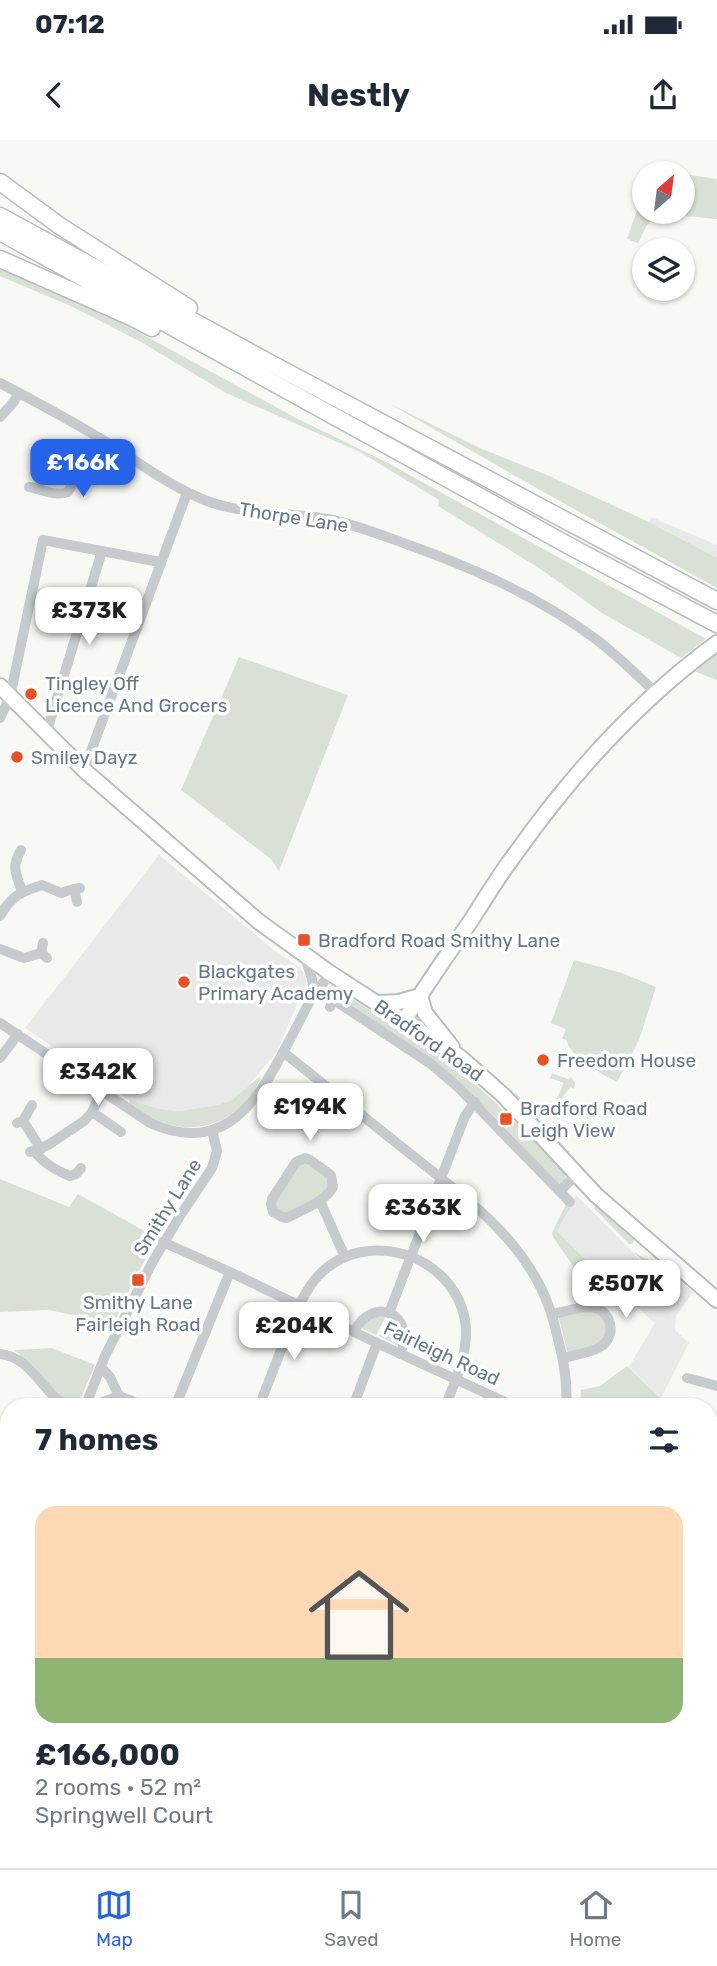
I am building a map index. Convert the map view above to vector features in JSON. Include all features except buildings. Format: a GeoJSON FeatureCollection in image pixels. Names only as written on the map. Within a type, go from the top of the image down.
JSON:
{"type":"FeatureCollection","features":[{"type":"Feature","properties":{"kind":"highway"},"geometry":{"type":"LineString","coordinates":[[0,182],[60,226],[173,297],[238,345]]}},
{"type":"Feature","properties":{"kind":"highway"},"geometry":{"type":"LineString","coordinates":[[0,216],[717,601]]}},
{"type":"Feature","properties":{"kind":"highway"},"geometry":{"type":"LineString","coordinates":[[0,232],[575,549],[717,624]]}},
{"type":"Feature","properties":{"kind":"highway"},"geometry":{"type":"LineString","coordinates":[[0,259],[163,334],[220,353]]}},
{"type":"Feature","properties":{"kind":"main road"},"geometry":{"type":"LineString","coordinates":[[404,1021],[515,853],[562,792],[656,694],[717,643]]}},
{"type":"Feature","properties":{"kind":"main road","name":"Bradford Road"},"geometry":{"type":"LineString","coordinates":[[5,691],[83,770],[258,920],[330,973],[460,1057],[504,1096],[576,1175],[634,1230],[717,1300]]}},
{"type":"Feature","properties":{"kind":"main road"},"geometry":{"type":"LineString","coordinates":[[377,1003],[399,1002],[420,996]]}},
{"type":"Feature","properties":{"kind":"main road"},"geometry":{"type":"LineString","coordinates":[[420,996],[425,1013],[460,1057]]}},
{"type":"Feature","properties":{"kind":"street","name":"Thorpe Lane"},"geometry":{"type":"LineString","coordinates":[[0,383],[100,438],[139,466],[211,503],[237,510],[333,520],[445,558],[506,584],[599,641],[656,694]]}},
{"type":"Feature","properties":{"kind":"street"},"geometry":{"type":"LineString","coordinates":[[0,417],[19,393]]}},
{"type":"Feature","properties":{"kind":"street"},"geometry":{"type":"LineString","coordinates":[[29,487],[66,497],[100,438]]}},
{"type":"Feature","properties":{"kind":"street"},"geometry":{"type":"LineString","coordinates":[[83,770],[187,493]]}},
{"type":"Feature","properties":{"kind":"street"},"geometry":{"type":"LineString","coordinates":[[0,718],[43,540],[160,562]]}},
{"type":"Feature","properties":{"kind":"street"},"geometry":{"type":"LineString","coordinates":[[46,734],[102,551]]}},
{"type":"Feature","properties":{"kind":"street"},"geometry":{"type":"LineString","coordinates":[[21,850],[15,860],[15,870],[22,891]]}},
{"type":"Feature","properties":{"kind":"street"},"geometry":{"type":"LineString","coordinates":[[0,916],[13,897],[22,891],[42,885],[61,893],[77,889],[77,902]]}},
{"type":"Feature","properties":{"kind":"street"},"geometry":{"type":"LineString","coordinates":[[0,949],[24,958],[44,952]]}},
{"type":"Feature","properties":{"kind":"street"},"geometry":{"type":"LineString","coordinates":[[304,954],[314,995]]}},
{"type":"Feature","properties":{"kind":"street"},"geometry":{"type":"LineString","coordinates":[[0,1023],[142,1118],[162,1128],[187,1133],[212,1130],[245,1110],[261,1090],[314,995],[330,973]]}},
{"type":"Feature","properties":{"kind":"street"},"geometry":{"type":"LineString","coordinates":[[330,1007],[334,1000],[431,1065],[475,1102],[570,1202]]}},
{"type":"Feature","properties":{"kind":"street"},"geometry":{"type":"LineString","coordinates":[[0,1058],[18,1034]]}},
{"type":"Feature","properties":{"kind":"street"},"geometry":{"type":"LineString","coordinates":[[283,1052],[475,1205],[506,1237],[533,1273],[552,1314],[566,1374],[566,1398]]}},
{"type":"Feature","properties":{"kind":"street"},"geometry":{"type":"LineString","coordinates":[[35,1151],[74,1128],[92,1112],[102,1091]]}},
{"type":"Feature","properties":{"kind":"street"},"geometry":{"type":"LineString","coordinates":[[389,1313],[465,1116],[475,1102]]}},
{"type":"Feature","properties":{"kind":"street"},"geometry":{"type":"LineString","coordinates":[[32,1105],[20,1122],[43,1163],[70,1176],[81,1168]]}},
{"type":"Feature","properties":{"kind":"street"},"geometry":{"type":"LineString","coordinates":[[92,1112],[121,1132]]}},
{"type":"Feature","properties":{"kind":"street","name":"Smithy Lane"},"geometry":{"type":"LineString","coordinates":[[90,1398],[122,1321],[163,1242],[212,1168],[217,1151],[212,1130]]}},
{"type":"Feature","properties":{"kind":"street"},"geometry":{"type":"LineString","coordinates":[[305,1158],[326,1171],[333,1180],[329,1195],[320,1201],[287,1218],[277,1215],[271,1208],[272,1199],[293,1166],[305,1158]]}},
{"type":"Feature","properties":{"kind":"street"},"geometry":{"type":"LineString","coordinates":[[560,1191],[576,1175]]}},
{"type":"Feature","properties":{"kind":"street"},"geometry":{"type":"LineString","coordinates":[[320,1201],[345,1257]]}},
{"type":"Feature","properties":{"kind":"street","name":"Fairleigh Road"},"geometry":{"type":"LineString","coordinates":[[163,1242],[497,1398]]}},
{"type":"Feature","properties":{"kind":"street"},"geometry":{"type":"LineString","coordinates":[[263,1398],[299,1305],[320,1274],[345,1257],[373,1250],[386,1250],[412,1256],[428,1264],[453,1289],[462,1310],[466,1346],[448,1398]]}},
{"type":"Feature","properties":{"kind":"street"},"geometry":{"type":"LineString","coordinates":[[179,1398],[230,1272]]}},
{"type":"Feature","properties":{"kind":"street"},"geometry":{"type":"LineString","coordinates":[[552,1314],[589,1307],[602,1311],[610,1322],[610,1335],[602,1346],[563,1358]]}},
{"type":"Feature","properties":{"kind":"street"},"geometry":{"type":"LineString","coordinates":[[354,1332],[358,1322],[369,1313],[389,1313],[400,1321],[405,1333],[400,1354]]}},
{"type":"Feature","properties":{"kind":"street"},"geometry":{"type":"LineString","coordinates":[[356,1398],[377,1343]]}},
{"type":"Feature","properties":{"kind":"street"},"geometry":{"type":"LineString","coordinates":[[0,1354],[17,1358],[24,1363],[54,1398]]}},
{"type":"Feature","properties":{"kind":"street"},"geometry":{"type":"LineString","coordinates":[[101,1367],[110,1377],[119,1396],[124,1398]]}},
{"type":"Feature","properties":{"kind":"street"},"geometry":{"type":"LineString","coordinates":[[687,1378],[717,1386]]}},
{"type":"Feature","properties":{"kind":"street","name":"Smithy Lane"},"geometry":{"type":"LineString","coordinates":[[113,1398],[119,1396]]}},
{"type":"Feature","properties":{"kind":"shaded area"},"geometry":{"type":"Polygon","coordinates":[[[695,176],[717,179],[717,219],[695,217],[695,176]]]}},
{"type":"Feature","properties":{"kind":"shaded area"},"geometry":{"type":"Polygon","coordinates":[[[632,224],[648,224],[640,238],[632,238],[632,241],[627,239],[632,224]]]}},
{"type":"Feature","properties":{"kind":"shaded area"},"geometry":{"type":"Polygon","coordinates":[[[0,268],[118,321],[296,418],[388,463],[706,639],[681,658],[602,613],[542,570],[438,506],[439,500],[360,452],[226,393],[141,342],[73,307],[0,276],[0,268]]]}},
{"type":"Feature","properties":{"kind":"shaded area"},"geometry":{"type":"Polygon","coordinates":[[[390,404],[482,449],[547,475],[649,522],[717,558],[717,588],[540,490],[390,404]]]}},
{"type":"Feature","properties":{"kind":"shaded area"},"geometry":{"type":"Polygon","coordinates":[[[651,517],[717,545],[717,558],[649,522],[651,517]]]}},
{"type":"Feature","properties":{"kind":"shaded area"},"geometry":{"type":"Polygon","coordinates":[[[717,654],[717,680],[694,671],[717,654]]]}},
{"type":"Feature","properties":{"kind":"shaded area"},"geometry":{"type":"Polygon","coordinates":[[[239,657],[348,695],[279,871],[271,859],[181,790],[239,657]]]}},
{"type":"Feature","properties":{"kind":"shaded area","name":"Blackgates Primary Academy"},"geometry":{"type":"Polygon","coordinates":[[[159,855],[275,951],[300,968],[306,980],[277,1051],[248,1086],[232,1100],[218,1105],[180,1111],[160,1109],[130,1100],[25,1028],[159,855]]]}},
{"type":"Feature","properties":{"kind":"shaded area"},"geometry":{"type":"Polygon","coordinates":[[[574,960],[622,973],[656,987],[639,1040],[617,1082],[581,1060],[566,1040],[562,1039],[566,1029],[551,1023],[574,960]]]}},
{"type":"Feature","properties":{"kind":"shaded area"},"geometry":{"type":"Polygon","coordinates":[[[334,990],[344,993],[466,1076],[519,1125],[565,1173],[566,1180],[561,1184],[557,1183],[454,1078],[335,998],[334,990]]]}},
{"type":"Feature","properties":{"kind":"shaded area"},"geometry":{"type":"Polygon","coordinates":[[[552,1073],[568,1079],[571,1077],[575,1083],[574,1089],[570,1087],[561,1100],[563,1105],[555,1102],[564,1083],[550,1078],[552,1073]]]}},
{"type":"Feature","properties":{"kind":"shaded area"},"geometry":{"type":"Polygon","coordinates":[[[259,1077],[261,1079],[242,1106],[222,1120],[199,1127],[163,1123],[129,1103],[130,1100],[160,1109],[180,1111],[218,1105],[232,1100],[259,1077]]]}},
{"type":"Feature","properties":{"kind":"shaded area"},"geometry":{"type":"Polygon","coordinates":[[[515,1092],[569,1152],[569,1153],[517,1100],[515,1092]]]}},
{"type":"Feature","properties":{"kind":"shaded area"},"geometry":{"type":"Polygon","coordinates":[[[304,1162],[327,1176],[331,1183],[321,1196],[287,1215],[278,1212],[275,1199],[298,1164],[304,1162]]]}},
{"type":"Feature","properties":{"kind":"shaded area"},"geometry":{"type":"Polygon","coordinates":[[[0,1179],[69,1207],[78,1194],[157,1238],[114,1323],[48,1310],[0,1312],[0,1179]]]}},
{"type":"Feature","properties":{"kind":"shaded area"},"geometry":{"type":"Polygon","coordinates":[[[576,1195],[651,1269],[646,1275],[650,1279],[656,1273],[666,1284],[664,1307],[680,1281],[693,1292],[676,1316],[675,1330],[689,1343],[661,1398],[629,1367],[655,1323],[557,1231],[576,1195]]]}},
{"type":"Feature","properties":{"kind":"shaded area"},"geometry":{"type":"Polygon","coordinates":[[[566,1204],[570,1207],[557,1231],[598,1272],[587,1281],[576,1276],[576,1270],[553,1237],[552,1233],[566,1204]]]}},
{"type":"Feature","properties":{"kind":"shaded area"},"geometry":{"type":"Polygon","coordinates":[[[596,1206],[634,1240],[632,1244],[594,1208],[596,1206]]]}},
{"type":"Feature","properties":{"kind":"shaded area"},"geometry":{"type":"Polygon","coordinates":[[[633,1252],[662,1267],[650,1279],[645,1275],[651,1268],[633,1252]]]}},
{"type":"Feature","properties":{"kind":"shaded area"},"geometry":{"type":"Polygon","coordinates":[[[665,1268],[675,1273],[680,1281],[665,1307],[654,1297],[666,1284],[659,1276],[665,1268]]]}},
{"type":"Feature","properties":{"kind":"shaded area"},"geometry":{"type":"Polygon","coordinates":[[[575,1312],[597,1312],[607,1329],[606,1335],[596,1344],[571,1353],[567,1351],[559,1318],[575,1312]]]}},
{"type":"Feature","properties":{"kind":"shaded area"},"geometry":{"type":"Polygon","coordinates":[[[386,1316],[376,1335],[363,1329],[362,1326],[372,1317],[386,1316]]]}},
{"type":"Feature","properties":{"kind":"shaded area"},"geometry":{"type":"Polygon","coordinates":[[[388,1317],[402,1336],[397,1345],[379,1336],[388,1317]]]}},
{"type":"Feature","properties":{"kind":"shaded area"},"geometry":{"type":"Polygon","coordinates":[[[52,1348],[95,1365],[81,1398],[62,1398],[33,1365],[14,1350],[52,1348]]]}},
{"type":"Feature","properties":{"kind":"shaded area"},"geometry":{"type":"Polygon","coordinates":[[[627,1366],[661,1398],[581,1398],[581,1390],[600,1386],[627,1366]]]}},
{"type":"Feature","properties":{"kind":"place","name":"Tingley Off Licence And Grocers"},"geometry":{"type":"Point","coordinates":[31,694]}},
{"type":"Feature","properties":{"kind":"place","name":"Smiley Dayz"},"geometry":{"type":"Point","coordinates":[17,757]}},
{"type":"Feature","properties":{"kind":"place","name":"Bradford Road Smithy Lane"},"geometry":{"type":"Point","coordinates":[304,940]}},
{"type":"Feature","properties":{"kind":"place","name":"Blackgates Primary Academy"},"geometry":{"type":"Point","coordinates":[184,982]}},
{"type":"Feature","properties":{"kind":"place","name":"Freedom House"},"geometry":{"type":"Point","coordinates":[543,1060]}},
{"type":"Feature","properties":{"kind":"place","name":"Bradford Road Leigh View"},"geometry":{"type":"Point","coordinates":[506,1119]}},
{"type":"Feature","properties":{"kind":"place","name":"Smithy Lane Fairleigh Road"},"geometry":{"type":"Point","coordinates":[138,1280]}}]}
